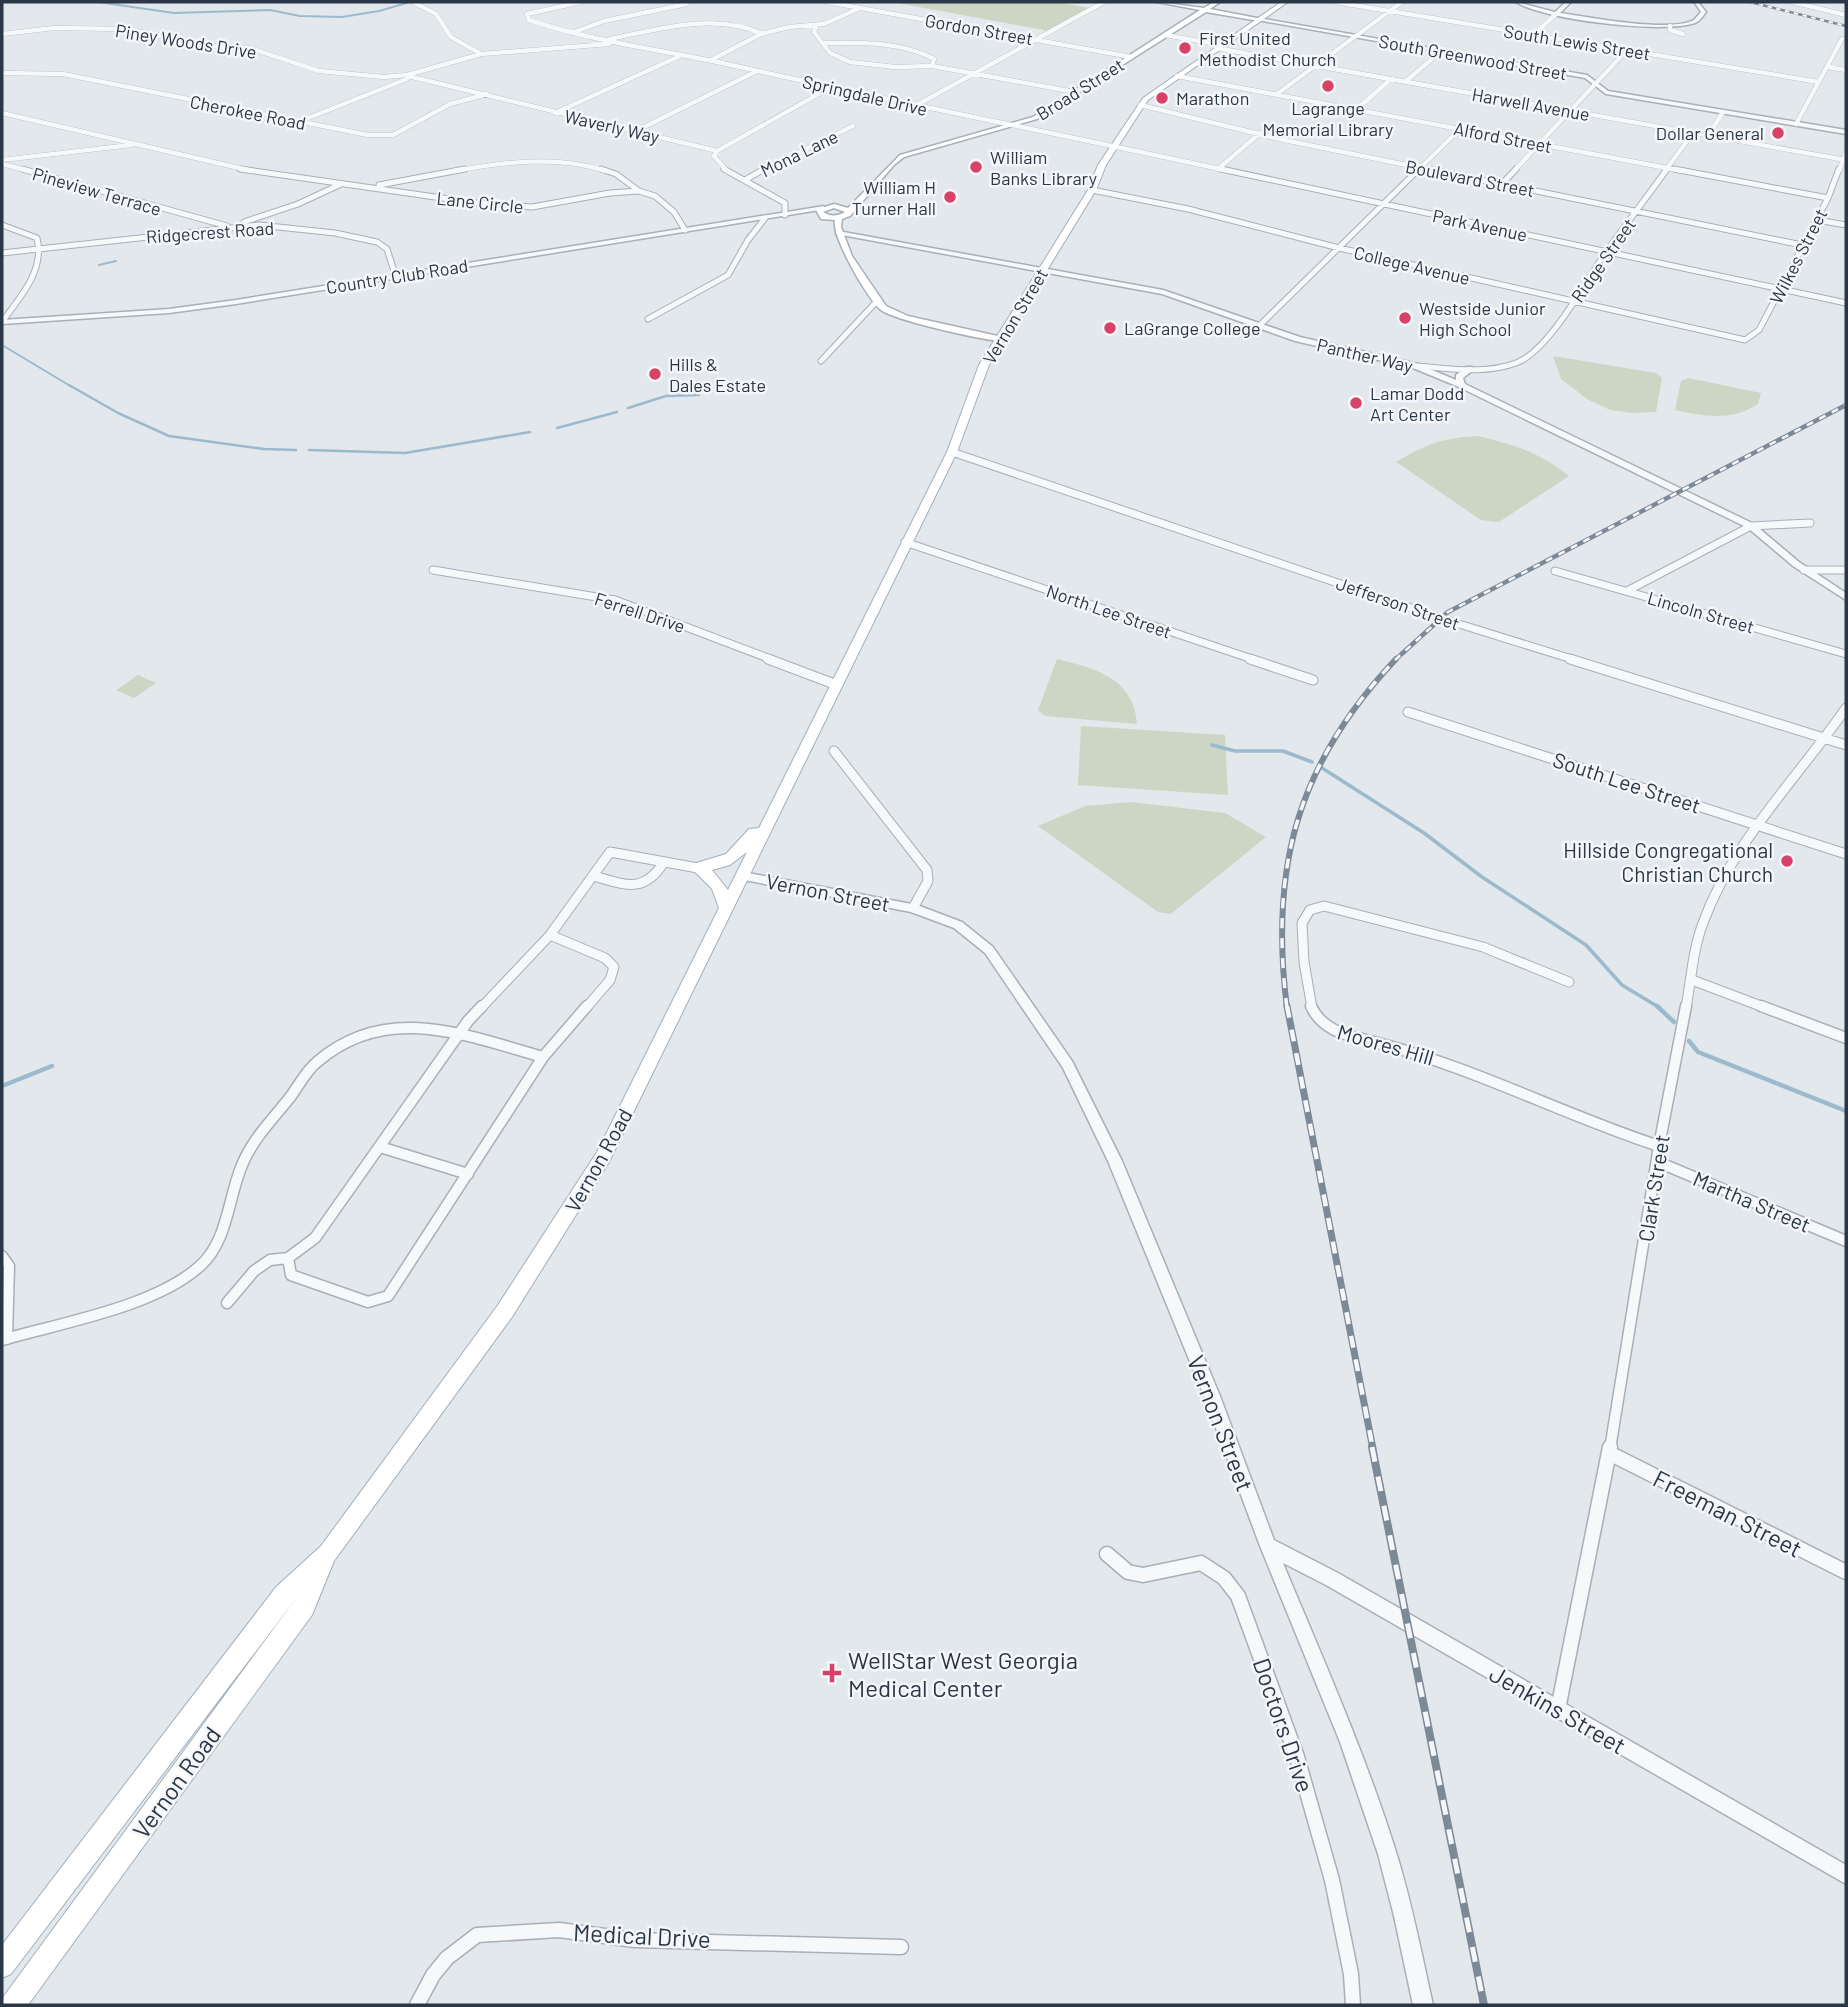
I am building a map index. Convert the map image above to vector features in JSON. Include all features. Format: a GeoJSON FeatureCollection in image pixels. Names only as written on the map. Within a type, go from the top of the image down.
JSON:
{"type":"FeatureCollection","features":[{"type":"Feature","properties":{"kind":"main road"},"geometry":{"type":"LineString","coordinates":[[1160,2],[1259,19]]}},
{"type":"Feature","properties":{"kind":"main road","name":"Broad Street"},"geometry":{"type":"LineString","coordinates":[[839,218],[892,164],[906,154],[1035,118],[1217,2]]}},
{"type":"Feature","properties":{"kind":"main road","name":"Vernon Street"},"geometry":{"type":"LineString","coordinates":[[813,735],[905,542],[953,452],[984,365],[1092,190],[1113,148],[1140,105],[1177,76],[1285,2]]}},
{"type":"Feature","properties":{"kind":"main road","name":"Broad Street"},"geometry":{"type":"LineString","coordinates":[[839,207],[863,194]]}},
{"type":"Feature","properties":{"kind":"main road"},"geometry":{"type":"LineString","coordinates":[[823,213],[839,207],[848,211]]}},
{"type":"Feature","properties":{"kind":"main road"},"geometry":{"type":"LineString","coordinates":[[823,213],[839,218],[837,230]]}},
{"type":"Feature","properties":{"kind":"main road"},"geometry":{"type":"LineString","coordinates":[[823,213],[837,230],[848,256],[877,301],[888,310],[905,318],[999,339]]}},
{"type":"Feature","properties":{"kind":"main road","name":"Vernon Road"},"geometry":{"type":"LineString","coordinates":[[2,1965],[284,1595],[328,1553],[481,1347],[603,1157],[813,735]]}},
{"type":"Feature","properties":{"kind":"main road"},"geometry":{"type":"LineString","coordinates":[[698,868],[733,859],[778,803]]}},
{"type":"Feature","properties":{"kind":"main road"},"geometry":{"type":"LineString","coordinates":[[698,868],[713,878],[722,891],[727,910]]}},
{"type":"Feature","properties":{"kind":"main road","name":"Vernon Road"},"geometry":{"type":"LineString","coordinates":[[13,2005],[303,1607],[328,1553]]}},
{"type":"Feature","properties":{"kind":"street"},"geometry":{"type":"LineString","coordinates":[[413,2],[436,14],[450,37],[481,54]]}},
{"type":"Feature","properties":{"kind":"street"},"geometry":{"type":"LineString","coordinates":[[581,2],[527,14],[529,20],[544,27],[616,43]]}},
{"type":"Feature","properties":{"kind":"street","name":"Gordon Street"},"geometry":{"type":"LineString","coordinates":[[827,2],[1131,57]]}},
{"type":"Feature","properties":{"kind":"street"},"geometry":{"type":"LineString","coordinates":[[914,106],[1104,2]]}},
{"type":"Feature","properties":{"kind":"street","name":"South Lewis Street"},"geometry":{"type":"LineString","coordinates":[[1335,2],[1819,82]]}},
{"type":"Feature","properties":{"kind":"street"},"geometry":{"type":"LineString","coordinates":[[1518,2],[1538,11],[1556,14],[1630,25],[1670,26],[1690,23],[1703,16],[1703,9],[1696,2]]}},
{"type":"Feature","properties":{"kind":"street"},"geometry":{"type":"LineString","coordinates":[[1533,35],[1570,2]]}},
{"type":"Feature","properties":{"kind":"street"},"geometry":{"type":"LineString","coordinates":[[1792,2],[1846,15]]}},
{"type":"Feature","properties":{"kind":"street"},"geometry":{"type":"LineString","coordinates":[[1277,94],[1400,3]]}},
{"type":"Feature","properties":{"kind":"street"},"geometry":{"type":"LineString","coordinates":[[571,34],[604,21],[687,4]]}},
{"type":"Feature","properties":{"kind":"street"},"geometry":{"type":"LineString","coordinates":[[709,60],[763,34],[789,27],[833,21],[861,8]]}},
{"type":"Feature","properties":{"kind":"street","name":"South Greenwood Street"},"geometry":{"type":"LineString","coordinates":[[1259,19],[1588,77],[1606,92],[1846,132]]}},
{"type":"Feature","properties":{"kind":"street"},"geometry":{"type":"LineString","coordinates":[[606,40],[710,23],[746,25],[763,34]]}},
{"type":"Feature","properties":{"kind":"street"},"geometry":{"type":"LineString","coordinates":[[817,25],[814,32],[825,43],[829,52],[846,60],[900,69],[932,66],[1075,92]]}},
{"type":"Feature","properties":{"kind":"street"},"geometry":{"type":"LineString","coordinates":[[1670,26],[1670,30],[1684,34]]}},
{"type":"Feature","properties":{"kind":"street","name":"Piney Woods Drive"},"geometry":{"type":"LineString","coordinates":[[2,34],[54,28],[127,29],[208,46],[250,48],[319,71],[377,77],[409,76],[481,54],[616,43]]}},
{"type":"Feature","properties":{"kind":"street","name":"Harwell Avenue"},"geometry":{"type":"LineString","coordinates":[[1166,35],[1315,66],[1845,160]]}},
{"type":"Feature","properties":{"kind":"street"},"geometry":{"type":"LineString","coordinates":[[1796,124],[1842,39]]}},
{"type":"Feature","properties":{"kind":"street","name":"Springdale Drive"},"geometry":{"type":"LineString","coordinates":[[616,43],[709,60],[1113,148]]}},
{"type":"Feature","properties":{"kind":"street"},"geometry":{"type":"LineString","coordinates":[[825,43],[871,44],[926,54],[934,59],[932,66]]}},
{"type":"Feature","properties":{"kind":"street"},"geometry":{"type":"LineString","coordinates":[[1836,49],[1846,51]]}},
{"type":"Feature","properties":{"kind":"street"},"geometry":{"type":"LineString","coordinates":[[1501,185],[1627,50]]}},
{"type":"Feature","properties":{"kind":"street"},"geometry":{"type":"LineString","coordinates":[[1405,82],[1441,51]]}},
{"type":"Feature","properties":{"kind":"street"},"geometry":{"type":"LineString","coordinates":[[555,113],[681,55]]}},
{"type":"Feature","properties":{"kind":"street"},"geometry":{"type":"LineString","coordinates":[[1827,67],[1846,70]]}},
{"type":"Feature","properties":{"kind":"street"},"geometry":{"type":"LineString","coordinates":[[636,131],[758,71]]}},
{"type":"Feature","properties":{"kind":"street","name":"Cherokee Road"},"geometry":{"type":"LineString","coordinates":[[2,73],[63,74],[368,135],[393,135],[450,104],[487,94]]}},
{"type":"Feature","properties":{"kind":"street"},"geometry":{"type":"LineString","coordinates":[[298,122],[409,76]]}},
{"type":"Feature","properties":{"kind":"street","name":"Waverly Way"},"geometry":{"type":"LineString","coordinates":[[409,76],[717,152]]}},
{"type":"Feature","properties":{"kind":"street","name":"Alford Street"},"geometry":{"type":"LineString","coordinates":[[1177,76],[1828,198]]}},
{"type":"Feature","properties":{"kind":"street"},"geometry":{"type":"LineString","coordinates":[[1357,109],[1391,79]]}},
{"type":"Feature","properties":{"kind":"street"},"geometry":{"type":"LineString","coordinates":[[788,215],[785,203],[725,170],[714,156],[831,88]]}},
{"type":"Feature","properties":{"kind":"street","name":"Boulevard Street"},"geometry":{"type":"LineString","coordinates":[[1140,105],[1421,169],[1802,246]]}},
{"type":"Feature","properties":{"kind":"street"},"geometry":{"type":"LineString","coordinates":[[1708,136],[1723,112]]}},
{"type":"Feature","properties":{"kind":"street"},"geometry":{"type":"LineString","coordinates":[[2,113],[239,169],[341,184]]}},
{"type":"Feature","properties":{"kind":"street","name":"Mona Lane"},"geometry":{"type":"LineString","coordinates":[[746,180],[774,163],[853,126]]}},
{"type":"Feature","properties":{"kind":"street"},"geometry":{"type":"LineString","coordinates":[[1260,325],[1460,128]]}},
{"type":"Feature","properties":{"kind":"street","name":"Ridge Street"},"geometry":{"type":"LineString","coordinates":[[1415,366],[1469,369],[1504,366],[1525,360],[1543,344],[1693,133]]}},
{"type":"Feature","properties":{"kind":"street"},"geometry":{"type":"LineString","coordinates":[[1218,169],[1260,134]]}},
{"type":"Feature","properties":{"kind":"street"},"geometry":{"type":"LineString","coordinates":[[2,162],[29,155],[94,153],[135,144]]}},
{"type":"Feature","properties":{"kind":"street","name":"Park Avenue"},"geometry":{"type":"LineString","coordinates":[[1113,148],[1846,303]]}},
{"type":"Feature","properties":{"kind":"street","name":"Wilkes Street"},"geometry":{"type":"LineString","coordinates":[[1732,339],[1745,340],[1759,330],[1828,198],[1846,152]]}},
{"type":"Feature","properties":{"kind":"street"},"geometry":{"type":"LineString","coordinates":[[368,187],[517,162],[557,161],[608,171],[626,180],[639,191],[655,196],[674,212],[685,230]]}},
{"type":"Feature","properties":{"kind":"street","name":"Pineview Terrace"},"geometry":{"type":"LineString","coordinates":[[2,162],[154,207],[233,227]]}},
{"type":"Feature","properties":{"kind":"street"},"geometry":{"type":"LineString","coordinates":[[397,191],[432,176]]}},
{"type":"Feature","properties":{"kind":"street"},"geometry":{"type":"LineString","coordinates":[[233,227],[341,184]]}},
{"type":"Feature","properties":{"kind":"street","name":"Lane Circle"},"geometry":{"type":"LineString","coordinates":[[341,184],[519,207],[639,191]]}},
{"type":"Feature","properties":{"kind":"street","name":"College Avenue"},"geometry":{"type":"LineString","coordinates":[[1092,190],[1188,209],[1339,248],[1732,339]]}},
{"type":"Feature","properties":{"kind":"street","name":"Country Club Road"},"geometry":{"type":"LineString","coordinates":[[2,322],[169,311],[765,218],[823,213]]}},
{"type":"Feature","properties":{"kind":"street"},"geometry":{"type":"LineString","coordinates":[[648,319],[728,275],[748,240],[765,218]]}},
{"type":"Feature","properties":{"kind":"street"},"geometry":{"type":"LineString","coordinates":[[1816,220],[1846,225]]}},
{"type":"Feature","properties":{"kind":"street"},"geometry":{"type":"LineString","coordinates":[[2,225],[37,238],[42,248],[37,268],[2,322]]}},
{"type":"Feature","properties":{"kind":"street","name":"Ridgecrest Road"},"geometry":{"type":"LineString","coordinates":[[2,253],[233,227],[290,227],[377,242],[387,249],[396,277]]}},
{"type":"Feature","properties":{"kind":"street","name":"Panther Way"},"geometry":{"type":"LineString","coordinates":[[837,230],[1163,292],[1333,349],[1415,366],[1462,385],[1751,526],[1804,570],[1846,597]]}},
{"type":"Feature","properties":{"kind":"street"},"geometry":{"type":"LineString","coordinates":[[821,361],[877,301]]}},
{"type":"Feature","properties":{"kind":"street"},"geometry":{"type":"LineString","coordinates":[[1462,385],[1459,377],[1469,369]]}},
{"type":"Feature","properties":{"kind":"street","name":"Jefferson Street"},"geometry":{"type":"LineString","coordinates":[[953,452],[1459,624],[1846,745]]}},
{"type":"Feature","properties":{"kind":"street"},"geometry":{"type":"LineString","coordinates":[[1626,591],[1631,591],[1751,526],[1810,523]]}},
{"type":"Feature","properties":{"kind":"street","name":"North Lee Street"},"geometry":{"type":"LineString","coordinates":[[905,542],[1313,680]]}},
{"type":"Feature","properties":{"kind":"street","name":"Ferrell Drive"},"geometry":{"type":"LineString","coordinates":[[433,570],[615,600],[837,685]]}},
{"type":"Feature","properties":{"kind":"street"},"geometry":{"type":"LineString","coordinates":[[1804,570],[1846,570]]}},
{"type":"Feature","properties":{"kind":"street","name":"Lincoln Street"},"geometry":{"type":"LineString","coordinates":[[1555,571],[1846,653]]}},
{"type":"Feature","properties":{"kind":"street","name":"Clark Street"},"geometry":{"type":"LineString","coordinates":[[1558,1709],[1609,1453],[1659,1146],[1706,915],[1715,894],[1757,824],[1826,739],[1846,708]]}},
{"type":"Feature","properties":{"kind":"street","name":"South Lee Street"},"geometry":{"type":"LineString","coordinates":[[1408,712],[1846,854]]}},
{"type":"Feature","properties":{"kind":"street","name":"Vernon Street"},"geometry":{"type":"LineString","coordinates":[[834,751],[927,870],[928,881],[913,908]]}},
{"type":"Feature","properties":{"kind":"street"},"geometry":{"type":"LineString","coordinates":[[227,1303],[262,1265],[270,1260],[288,1258],[315,1238],[459,1035],[500,985],[550,936],[610,852],[698,868]]}},
{"type":"Feature","properties":{"kind":"street"},"geometry":{"type":"LineString","coordinates":[[594,876],[634,886],[646,884],[657,876],[664,862]]}},
{"type":"Feature","properties":{"kind":"street","name":"Vernon Street"},"geometry":{"type":"LineString","coordinates":[[743,876],[913,908],[958,925],[989,950],[1038,1018],[1076,1078],[1115,1161],[1212,1396],[1268,1546],[1349,1742],[1369,1797],[1404,1916],[1423,2005]]}},
{"type":"Feature","properties":{"kind":"street","name":"Moores Hill"},"geometry":{"type":"LineString","coordinates":[[1569,982],[1483,947],[1374,921],[1334,908],[1324,906],[1310,910],[1302,923],[1309,1002],[1316,1018],[1325,1026],[1336,1032],[1426,1055],[1474,1072],[1606,1129],[1659,1146]]}},
{"type":"Feature","properties":{"kind":"street"},"geometry":{"type":"LineString","coordinates":[[288,1258],[291,1275],[368,1301],[388,1296],[543,1057],[610,980],[614,967],[605,958],[550,936]]}},
{"type":"Feature","properties":{"kind":"street"},"geometry":{"type":"LineString","coordinates":[[1692,980],[1846,1038]]}},
{"type":"Feature","properties":{"kind":"street"},"geometry":{"type":"LineString","coordinates":[[2,1256],[9,1266],[4,1339],[157,1293],[179,1282],[200,1266],[217,1245],[241,1168],[250,1149],[317,1062],[357,1035],[394,1025],[429,1026],[543,1057]]}},
{"type":"Feature","properties":{"kind":"street"},"geometry":{"type":"LineString","coordinates":[[380,1147],[468,1174]]}},
{"type":"Feature","properties":{"kind":"street","name":"Martha Street"},"geometry":{"type":"LineString","coordinates":[[1658,1162],[1846,1241]]}},
{"type":"Feature","properties":{"kind":"street","name":"Freeman Street"},"geometry":{"type":"LineString","coordinates":[[1609,1453],[1846,1572]]}},
{"type":"Feature","properties":{"kind":"street","name":"Jenkins Street"},"geometry":{"type":"LineString","coordinates":[[1268,1546],[1332,1579],[1846,1875]]}},
{"type":"Feature","properties":{"kind":"street","name":"Doctors Drive"},"geometry":{"type":"LineString","coordinates":[[1107,1554],[1128,1572],[1143,1575],[1201,1563],[1224,1577],[1238,1597],[1303,1776],[1334,1886],[1353,1984],[1353,2005]]}},
{"type":"Feature","properties":{"kind":"street","name":"Medical Drive"},"geometry":{"type":"LineString","coordinates":[[416,2005],[426,1986],[447,1958],[477,1935],[559,1930],[635,1940],[901,1947]]}},
{"type":"Feature","properties":{"kind":"green space"},"geometry":{"type":"Polygon","coordinates":[[[892,2],[1056,2],[1090,8],[1049,31],[892,2]]]}},
{"type":"Feature","properties":{"kind":"green space"},"geometry":{"type":"Polygon","coordinates":[[[1553,356],[1656,373],[1662,378],[1656,412],[1610,410],[1587,399],[1561,379],[1553,356]]]}},
{"type":"Feature","properties":{"kind":"green space"},"geometry":{"type":"Polygon","coordinates":[[[1688,378],[1761,393],[1758,404],[1739,413],[1718,416],[1675,410],[1681,381],[1688,378]]]}},
{"type":"Feature","properties":{"kind":"green space"},"geometry":{"type":"Polygon","coordinates":[[[1478,436],[1526,450],[1569,476],[1499,522],[1481,520],[1396,462],[1435,443],[1478,436]]]}},
{"type":"Feature","properties":{"kind":"green space"},"geometry":{"type":"Polygon","coordinates":[[[1057,659],[1098,672],[1121,686],[1135,709],[1137,724],[1045,716],[1038,710],[1057,659]]]}},
{"type":"Feature","properties":{"kind":"green space"},"geometry":{"type":"Polygon","coordinates":[[[138,675],[156,683],[134,698],[116,690],[138,675]]]}},
{"type":"Feature","properties":{"kind":"green space"},"geometry":{"type":"Polygon","coordinates":[[[1081,726],[1225,735],[1228,795],[1078,785],[1081,726]]]}},
{"type":"Feature","properties":{"kind":"green space"},"geometry":{"type":"Polygon","coordinates":[[[1131,802],[1225,813],[1266,837],[1171,914],[1158,912],[1038,826],[1085,806],[1131,802]]]}},
{"type":"Feature","properties":{"kind":"waterway"},"geometry":{"type":"LineString","coordinates":[[98,2],[174,13],[270,10],[300,16],[342,17],[379,11],[410,2]]}},
{"type":"Feature","properties":{"kind":"waterway"},"geometry":{"type":"LineString","coordinates":[[99,265],[116,261]]}},
{"type":"Feature","properties":{"kind":"waterway"},"geometry":{"type":"LineString","coordinates":[[2,345],[72,387]]}},
{"type":"Feature","properties":{"kind":"waterway"},"geometry":{"type":"LineString","coordinates":[[69,385],[118,413],[169,436],[264,449],[296,450]]}},
{"type":"Feature","properties":{"kind":"waterway"},"geometry":{"type":"LineString","coordinates":[[628,408],[666,396],[699,395]]}},
{"type":"Feature","properties":{"kind":"waterway"},"geometry":{"type":"LineString","coordinates":[[557,428],[617,412]]}},
{"type":"Feature","properties":{"kind":"waterway"},"geometry":{"type":"LineString","coordinates":[[309,450],[405,453],[530,432]]}},
{"type":"Feature","properties":{"kind":"waterway"},"geometry":{"type":"LineString","coordinates":[[1212,745],[1235,751],[1283,751],[1312,762]]}},
{"type":"Feature","properties":{"kind":"waterway"},"geometry":{"type":"LineString","coordinates":[[1322,768],[1424,833],[1482,877],[1586,945],[1622,985],[1658,1007]]}},
{"type":"Feature","properties":{"kind":"waterway"},"geometry":{"type":"LineString","coordinates":[[1658,1007],[1674,1022]]}},
{"type":"Feature","properties":{"kind":"waterway"},"geometry":{"type":"LineString","coordinates":[[1689,1041],[1698,1052],[1846,1111]]}},
{"type":"Feature","properties":{"kind":"waterway"},"geometry":{"type":"LineString","coordinates":[[2,1086],[52,1066]]}},
{"type":"Feature","properties":{"kind":"railway"},"geometry":{"type":"LineString","coordinates":[[1750,2],[1846,26]]}},
{"type":"Feature","properties":{"kind":"railway"},"geometry":{"type":"LineString","coordinates":[[1396,659],[1448,612],[1846,405]]}},
{"type":"Feature","properties":{"kind":"railway"},"geometry":{"type":"LineString","coordinates":[[1287,1008],[1282,956],[1283,908],[1288,863],[1298,819],[1314,778],[1335,737],[1362,698],[1396,659]]}},
{"type":"Feature","properties":{"kind":"railway"},"geometry":{"type":"LineString","coordinates":[[1287,1006],[1373,1449]]}},
{"type":"Feature","properties":{"kind":"railway"},"geometry":{"type":"LineString","coordinates":[[1372,1447],[1484,2005]]}},
{"type":"Feature","properties":{"kind":"place","name":"First United Methodist Church"},"geometry":{"type":"Point","coordinates":[1185,48]}},
{"type":"Feature","properties":{"kind":"place","name":"Lagrange Memorial Library"},"geometry":{"type":"Point","coordinates":[1328,86]}},
{"type":"Feature","properties":{"kind":"place","name":"Marathon"},"geometry":{"type":"Point","coordinates":[1162,98]}},
{"type":"Feature","properties":{"kind":"place","name":"Dollar General"},"geometry":{"type":"Point","coordinates":[1778,133]}},
{"type":"Feature","properties":{"kind":"place","name":"William Banks Library"},"geometry":{"type":"Point","coordinates":[976,167]}},
{"type":"Feature","properties":{"kind":"place","name":"William H Turner Hall"},"geometry":{"type":"Point","coordinates":[950,197]}},
{"type":"Feature","properties":{"kind":"place","name":"Westside Junior High School"},"geometry":{"type":"Point","coordinates":[1405,318]}},
{"type":"Feature","properties":{"kind":"place","name":"LaGrange College"},"geometry":{"type":"Point","coordinates":[1110,328]}},
{"type":"Feature","properties":{"kind":"place","name":"Hills & Dales Estate"},"geometry":{"type":"Point","coordinates":[655,374]}},
{"type":"Feature","properties":{"kind":"place","name":"Lamar Dodd Art Center"},"geometry":{"type":"Point","coordinates":[1356,403]}},
{"type":"Feature","properties":{"kind":"place","name":"Hillside Congregational Christian Church"},"geometry":{"type":"Point","coordinates":[1787,861]}},
{"type":"Feature","properties":{"kind":"place","name":"WellStar West Georgia Medical Center"},"geometry":{"type":"Point","coordinates":[832,1673]}}]}
